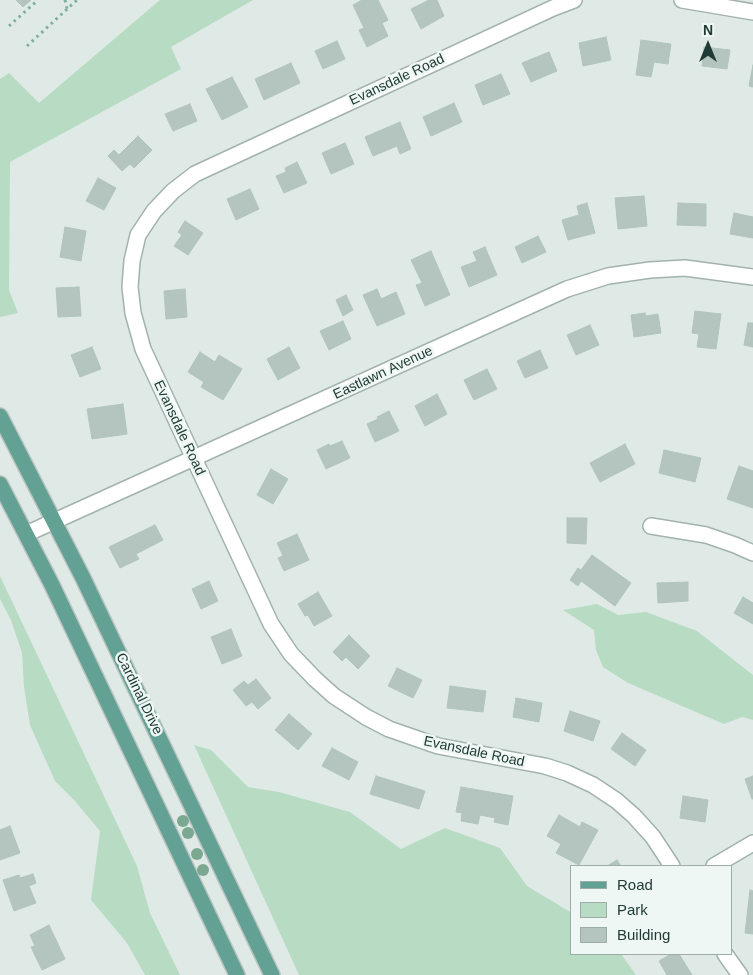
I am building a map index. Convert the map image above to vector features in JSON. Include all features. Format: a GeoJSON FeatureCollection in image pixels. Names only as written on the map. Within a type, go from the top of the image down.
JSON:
{"type":"FeatureCollection","features":[{"type":"Feature","properties":{"kind":"main road","name":"Cardinal Drive"},"geometry":{"type":"LineString","coordinates":[[0,416],[100,613],[272,975]]}},
{"type":"Feature","properties":{"kind":"main road"},"geometry":{"type":"LineString","coordinates":[[0,484],[52,585],[237,975]]}},
{"type":"Feature","properties":{"kind":"street","name":"Evansdale Road"},"geometry":{"type":"LineString","coordinates":[[574,0],[535,16],[195,174],[173,191],[154,212],[138,235],[132,260],[130,287],[133,313],[143,349],[193,459],[272,624],[291,654],[315,680],[334,696],[366,717],[389,729],[425,743],[545,766],[567,773],[593,785],[617,801],[634,816],[654,838],[671,865]]}},
{"type":"Feature","properties":{"kind":"street"},"geometry":{"type":"LineString","coordinates":[[682,0],[753,12]]}},
{"type":"Feature","properties":{"kind":"street","name":"Eastlawn Avenue"},"geometry":{"type":"LineString","coordinates":[[26,534],[567,289],[608,276],[650,270],[685,268],[753,277]]}},
{"type":"Feature","properties":{"kind":"street"},"geometry":{"type":"LineString","coordinates":[[651,526],[706,536],[753,553]]}},
{"type":"Feature","properties":{"kind":"street"},"geometry":{"type":"LineString","coordinates":[[716,865],[753,843]]}},
{"type":"Feature","properties":{"kind":"street"},"geometry":{"type":"LineString","coordinates":[[726,955],[740,975]]}},
{"type":"Feature","properties":{"kind":"path"},"geometry":{"type":"LineString","coordinates":[[9,26],[38,0]]}},
{"type":"Feature","properties":{"kind":"path"},"geometry":{"type":"LineString","coordinates":[[65,0],[68,8]]}},
{"type":"Feature","properties":{"kind":"path"},"geometry":{"type":"LineString","coordinates":[[27,46],[77,0]]}},
{"type":"Feature","properties":{"kind":"green space"},"geometry":{"type":"Polygon","coordinates":[[[160,0],[253,0],[171,47],[181,69],[10,162],[9,290],[18,313],[0,317],[0,79],[9,73],[39,103],[160,0]]]}},
{"type":"Feature","properties":{"kind":"green space"},"geometry":{"type":"Polygon","coordinates":[[[0,576],[137,866],[150,913],[180,975],[145,975],[127,943],[91,900],[100,831],[55,781],[30,725],[24,687],[22,653],[11,620],[0,599],[0,576]]]}},
{"type":"Feature","properties":{"kind":"green space"},"geometry":{"type":"Polygon","coordinates":[[[597,604],[618,615],[646,612],[697,631],[753,675],[753,720],[742,717],[724,724],[628,683],[603,667],[596,650],[594,630],[563,610],[597,604]]]}},
{"type":"Feature","properties":{"kind":"green space"},"geometry":{"type":"Polygon","coordinates":[[[194,745],[211,750],[248,787],[279,792],[350,812],[401,849],[445,828],[500,848],[527,886],[570,912],[570,955],[622,955],[636,975],[299,975],[194,745]]]}},
{"type":"Feature","properties":{"kind":"building"},"geometry":{"type":"Polygon","coordinates":[[[16,0],[31,0],[23,7],[16,0]]]}},
{"type":"Feature","properties":{"kind":"building"},"geometry":{"type":"Polygon","coordinates":[[[362,0],[378,0],[388,20],[382,23],[388,36],[367,47],[359,30],[364,28],[353,5],[362,0]]]}},
{"type":"Feature","properties":{"kind":"building"},"geometry":{"type":"Polygon","coordinates":[[[429,0],[437,0],[444,16],[421,29],[411,9],[429,0]]]}},
{"type":"Feature","properties":{"kind":"building"},"geometry":{"type":"Polygon","coordinates":[[[606,37],[611,60],[583,66],[579,43],[606,37]]]}},
{"type":"Feature","properties":{"kind":"building"},"geometry":{"type":"Polygon","coordinates":[[[641,40],[671,44],[668,64],[654,62],[651,77],[636,75],[641,40]]]}},
{"type":"Feature","properties":{"kind":"building"},"geometry":{"type":"Polygon","coordinates":[[[337,41],[345,59],[323,69],[315,51],[337,41]]]}},
{"type":"Feature","properties":{"kind":"building"},"geometry":{"type":"Polygon","coordinates":[[[704,47],[730,50],[727,69],[702,66],[704,47]]]}},
{"type":"Feature","properties":{"kind":"building"},"geometry":{"type":"Polygon","coordinates":[[[549,52],[557,71],[531,82],[522,63],[549,52]]]}},
{"type":"Feature","properties":{"kind":"building"},"geometry":{"type":"Polygon","coordinates":[[[291,63],[300,83],[264,100],[255,79],[291,63]]]}},
{"type":"Feature","properties":{"kind":"building"},"geometry":{"type":"Polygon","coordinates":[[[753,65],[753,87],[749,86],[753,65]]]}},
{"type":"Feature","properties":{"kind":"building"},"geometry":{"type":"Polygon","coordinates":[[[501,74],[510,94],[483,105],[475,85],[501,74]]]}},
{"type":"Feature","properties":{"kind":"building"},"geometry":{"type":"Polygon","coordinates":[[[232,77],[248,107],[222,120],[206,89],[232,77]]]}},
{"type":"Feature","properties":{"kind":"building"},"geometry":{"type":"Polygon","coordinates":[[[454,103],[462,122],[431,136],[423,117],[454,103]]]}},
{"type":"Feature","properties":{"kind":"building"},"geometry":{"type":"Polygon","coordinates":[[[190,104],[197,121],[173,131],[165,114],[190,104]]]}},
{"type":"Feature","properties":{"kind":"building"},"geometry":{"type":"Polygon","coordinates":[[[400,122],[411,149],[400,154],[397,146],[373,156],[365,137],[400,122]]]}},
{"type":"Feature","properties":{"kind":"building"},"geometry":{"type":"Polygon","coordinates":[[[138,136],[152,150],[134,168],[130,164],[122,171],[108,156],[114,150],[119,155],[138,136]]]}},
{"type":"Feature","properties":{"kind":"building"},"geometry":{"type":"Polygon","coordinates":[[[345,143],[354,164],[331,174],[322,153],[345,143]]]}},
{"type":"Feature","properties":{"kind":"building"},"geometry":{"type":"Polygon","coordinates":[[[297,162],[307,183],[284,193],[276,176],[286,172],[285,168],[297,162]]]}},
{"type":"Feature","properties":{"kind":"building"},"geometry":{"type":"Polygon","coordinates":[[[98,178],[116,188],[104,210],[86,201],[98,178]]]}},
{"type":"Feature","properties":{"kind":"building"},"geometry":{"type":"Polygon","coordinates":[[[250,189],[259,209],[236,220],[227,199],[250,189]]]}},
{"type":"Feature","properties":{"kind":"building"},"geometry":{"type":"Polygon","coordinates":[[[644,196],[647,226],[618,229],[615,198],[644,196]]]}},
{"type":"Feature","properties":{"kind":"building"},"geometry":{"type":"Polygon","coordinates":[[[587,203],[595,233],[568,240],[562,220],[579,215],[577,206],[587,203]]]}},
{"type":"Feature","properties":{"kind":"building"},"geometry":{"type":"Polygon","coordinates":[[[678,203],[706,204],[706,226],[677,225],[678,203]]]}},
{"type":"Feature","properties":{"kind":"building"},"geometry":{"type":"Polygon","coordinates":[[[734,213],[753,217],[753,238],[730,234],[734,213]]]}},
{"type":"Feature","properties":{"kind":"building"},"geometry":{"type":"Polygon","coordinates":[[[185,221],[203,233],[188,255],[174,246],[182,235],[178,232],[185,221]]]}},
{"type":"Feature","properties":{"kind":"building"},"geometry":{"type":"Polygon","coordinates":[[[65,227],[86,231],[81,261],[60,257],[65,227]]]}},
{"type":"Feature","properties":{"kind":"building"},"geometry":{"type":"Polygon","coordinates":[[[538,236],[546,252],[522,263],[515,247],[538,236]]]}},
{"type":"Feature","properties":{"kind":"building"},"geometry":{"type":"Polygon","coordinates":[[[485,247],[497,275],[469,287],[461,267],[477,261],[473,252],[485,247]]]}},
{"type":"Feature","properties":{"kind":"building"},"geometry":{"type":"Polygon","coordinates":[[[431,251],[450,295],[425,306],[416,285],[422,283],[411,260],[431,251]]]}},
{"type":"Feature","properties":{"kind":"building"},"geometry":{"type":"Polygon","coordinates":[[[79,287],[81,316],[58,317],[56,288],[79,287]]]}},
{"type":"Feature","properties":{"kind":"building"},"geometry":{"type":"Polygon","coordinates":[[[185,289],[187,317],[166,319],[164,291],[185,289]]]}},
{"type":"Feature","properties":{"kind":"building"},"geometry":{"type":"Polygon","coordinates":[[[377,289],[381,299],[396,292],[405,314],[377,326],[363,295],[377,289]]]}},
{"type":"Feature","properties":{"kind":"building"},"geometry":{"type":"Polygon","coordinates":[[[346,295],[353,310],[343,316],[336,300],[346,295]]]}},
{"type":"Feature","properties":{"kind":"building"},"geometry":{"type":"Polygon","coordinates":[[[695,311],[721,314],[716,349],[697,347],[699,334],[692,333],[695,311]]]}},
{"type":"Feature","properties":{"kind":"building"},"geometry":{"type":"Polygon","coordinates":[[[645,313],[646,316],[658,314],[661,333],[634,337],[631,315],[645,313]]]}},
{"type":"Feature","properties":{"kind":"building"},"geometry":{"type":"Polygon","coordinates":[[[343,321],[351,339],[329,350],[320,331],[343,321]]]}},
{"type":"Feature","properties":{"kind":"building"},"geometry":{"type":"Polygon","coordinates":[[[748,323],[753,323],[753,347],[744,345],[748,323]]]}},
{"type":"Feature","properties":{"kind":"building"},"geometry":{"type":"Polygon","coordinates":[[[590,325],[599,345],[576,355],[567,335],[590,325]]]}},
{"type":"Feature","properties":{"kind":"building"},"geometry":{"type":"Polygon","coordinates":[[[92,347],[101,369],[80,377],[71,355],[92,347]]]}},
{"type":"Feature","properties":{"kind":"building"},"geometry":{"type":"Polygon","coordinates":[[[289,347],[300,368],[278,380],[267,359],[289,347]]]}},
{"type":"Feature","properties":{"kind":"building"},"geometry":{"type":"Polygon","coordinates":[[[540,350],[548,368],[525,378],[517,361],[540,350]]]}},
{"type":"Feature","properties":{"kind":"building"},"geometry":{"type":"Polygon","coordinates":[[[200,352],[215,362],[219,355],[242,369],[223,400],[201,387],[204,382],[188,372],[200,352]]]}},
{"type":"Feature","properties":{"kind":"building"},"geometry":{"type":"Polygon","coordinates":[[[487,369],[497,389],[474,400],[464,380],[487,369]]]}},
{"type":"Feature","properties":{"kind":"building"},"geometry":{"type":"Polygon","coordinates":[[[437,394],[447,414],[425,426],[415,406],[437,394]]]}},
{"type":"Feature","properties":{"kind":"building"},"geometry":{"type":"Polygon","coordinates":[[[123,404],[127,434],[92,439],[87,409],[123,404]]]}},
{"type":"Feature","properties":{"kind":"building"},"geometry":{"type":"Polygon","coordinates":[[[389,411],[399,431],[375,442],[367,424],[389,411]]]}},
{"type":"Feature","properties":{"kind":"building"},"geometry":{"type":"Polygon","coordinates":[[[342,441],[350,458],[326,469],[317,450],[329,444],[330,446],[342,441]]]}},
{"type":"Feature","properties":{"kind":"building"},"geometry":{"type":"Polygon","coordinates":[[[625,444],[635,464],[600,482],[590,463],[625,444]]]}},
{"type":"Feature","properties":{"kind":"building"},"geometry":{"type":"Polygon","coordinates":[[[664,450],[701,458],[695,482],[659,473],[664,450]]]}},
{"type":"Feature","properties":{"kind":"building"},"geometry":{"type":"Polygon","coordinates":[[[739,466],[753,471],[753,508],[727,499],[739,466]]]}},
{"type":"Feature","properties":{"kind":"building"},"geometry":{"type":"Polygon","coordinates":[[[271,469],[288,479],[273,504],[257,495],[271,469]]]}},
{"type":"Feature","properties":{"kind":"building"},"geometry":{"type":"Polygon","coordinates":[[[567,518],[587,518],[586,544],[567,543],[567,518]]]}},
{"type":"Feature","properties":{"kind":"building"},"geometry":{"type":"Polygon","coordinates":[[[155,525],[163,540],[136,554],[139,559],[120,568],[109,547],[155,525]]]}},
{"type":"Feature","properties":{"kind":"building"},"geometry":{"type":"Polygon","coordinates":[[[297,534],[309,560],[284,571],[278,558],[283,556],[277,543],[297,534]]]}},
{"type":"Feature","properties":{"kind":"building"},"geometry":{"type":"Polygon","coordinates":[[[592,555],[631,583],[615,606],[581,581],[578,586],[570,580],[578,568],[581,570],[592,555]]]}},
{"type":"Feature","properties":{"kind":"building"},"geometry":{"type":"Polygon","coordinates":[[[209,581],[218,601],[201,609],[192,589],[209,581]]]}},
{"type":"Feature","properties":{"kind":"building"},"geometry":{"type":"Polygon","coordinates":[[[688,582],[688,601],[658,603],[657,583],[688,582]]]}},
{"type":"Feature","properties":{"kind":"building"},"geometry":{"type":"Polygon","coordinates":[[[318,592],[332,616],[314,626],[308,615],[305,616],[298,604],[318,592]]]}},
{"type":"Feature","properties":{"kind":"building"},"geometry":{"type":"Polygon","coordinates":[[[743,597],[753,603],[753,624],[734,613],[743,597]]]}},
{"type":"Feature","properties":{"kind":"building"},"geometry":{"type":"Polygon","coordinates":[[[231,629],[242,656],[222,664],[211,637],[231,629]]]}},
{"type":"Feature","properties":{"kind":"building"},"geometry":{"type":"Polygon","coordinates":[[[349,635],[370,656],[358,669],[346,657],[342,661],[333,652],[349,635]]]}},
{"type":"Feature","properties":{"kind":"building"},"geometry":{"type":"Polygon","coordinates":[[[397,668],[422,680],[413,698],[388,686],[397,668]]]}},
{"type":"Feature","properties":{"kind":"building"},"geometry":{"type":"Polygon","coordinates":[[[256,679],[271,698],[258,709],[252,702],[246,706],[233,690],[244,681],[248,685],[256,679]]]}},
{"type":"Feature","properties":{"kind":"building"},"geometry":{"type":"Polygon","coordinates":[[[450,686],[486,691],[483,712],[447,708],[450,686]]]}},
{"type":"Feature","properties":{"kind":"building"},"geometry":{"type":"Polygon","coordinates":[[[516,698],[542,703],[539,722],[513,717],[516,698]]]}},
{"type":"Feature","properties":{"kind":"building"},"geometry":{"type":"Polygon","coordinates":[[[570,711],[600,721],[593,741],[564,731],[570,711]]]}},
{"type":"Feature","properties":{"kind":"building"},"geometry":{"type":"Polygon","coordinates":[[[289,714],[312,734],[298,750],[275,730],[289,714]]]}},
{"type":"Feature","properties":{"kind":"building"},"geometry":{"type":"Polygon","coordinates":[[[622,733],[646,750],[635,766],[611,749],[622,733]]]}},
{"type":"Feature","properties":{"kind":"building"},"geometry":{"type":"Polygon","coordinates":[[[332,748],[358,762],[349,780],[322,766],[332,748]]]}},
{"type":"Feature","properties":{"kind":"building"},"geometry":{"type":"Polygon","coordinates":[[[376,776],[425,791],[419,809],[370,794],[376,776]]]}},
{"type":"Feature","properties":{"kind":"building"},"geometry":{"type":"Polygon","coordinates":[[[753,776],[753,799],[752,799],[745,779],[753,776]]]}},
{"type":"Feature","properties":{"kind":"building"},"geometry":{"type":"Polygon","coordinates":[[[461,787],[513,796],[508,825],[494,822],[495,818],[480,815],[478,824],[461,821],[462,813],[456,812],[461,787]]]}},
{"type":"Feature","properties":{"kind":"building"},"geometry":{"type":"Polygon","coordinates":[[[683,796],[708,800],[705,822],[680,818],[683,796]]]}},
{"type":"Feature","properties":{"kind":"building"},"geometry":{"type":"Polygon","coordinates":[[[559,815],[580,827],[582,822],[598,830],[579,865],[556,853],[561,844],[547,836],[559,815]]]}},
{"type":"Feature","properties":{"kind":"building"},"geometry":{"type":"Polygon","coordinates":[[[10,826],[20,853],[0,860],[0,830],[10,826]]]}},
{"type":"Feature","properties":{"kind":"building"},"geometry":{"type":"Polygon","coordinates":[[[617,860],[620,865],[609,865],[617,860]]]}},
{"type":"Feature","properties":{"kind":"building"},"geometry":{"type":"Polygon","coordinates":[[[33,874],[36,883],[29,886],[36,903],[14,911],[3,880],[19,875],[20,878],[33,874]]]}},
{"type":"Feature","properties":{"kind":"building"},"geometry":{"type":"Polygon","coordinates":[[[750,890],[753,891],[753,934],[745,933],[750,890]]]}},
{"type":"Feature","properties":{"kind":"building"},"geometry":{"type":"Polygon","coordinates":[[[49,925],[65,959],[42,970],[31,947],[35,946],[30,935],[49,925]]]}},
{"type":"Feature","properties":{"kind":"building"},"geometry":{"type":"Polygon","coordinates":[[[669,955],[680,955],[692,975],[667,975],[659,961],[669,955]]]}}]}
